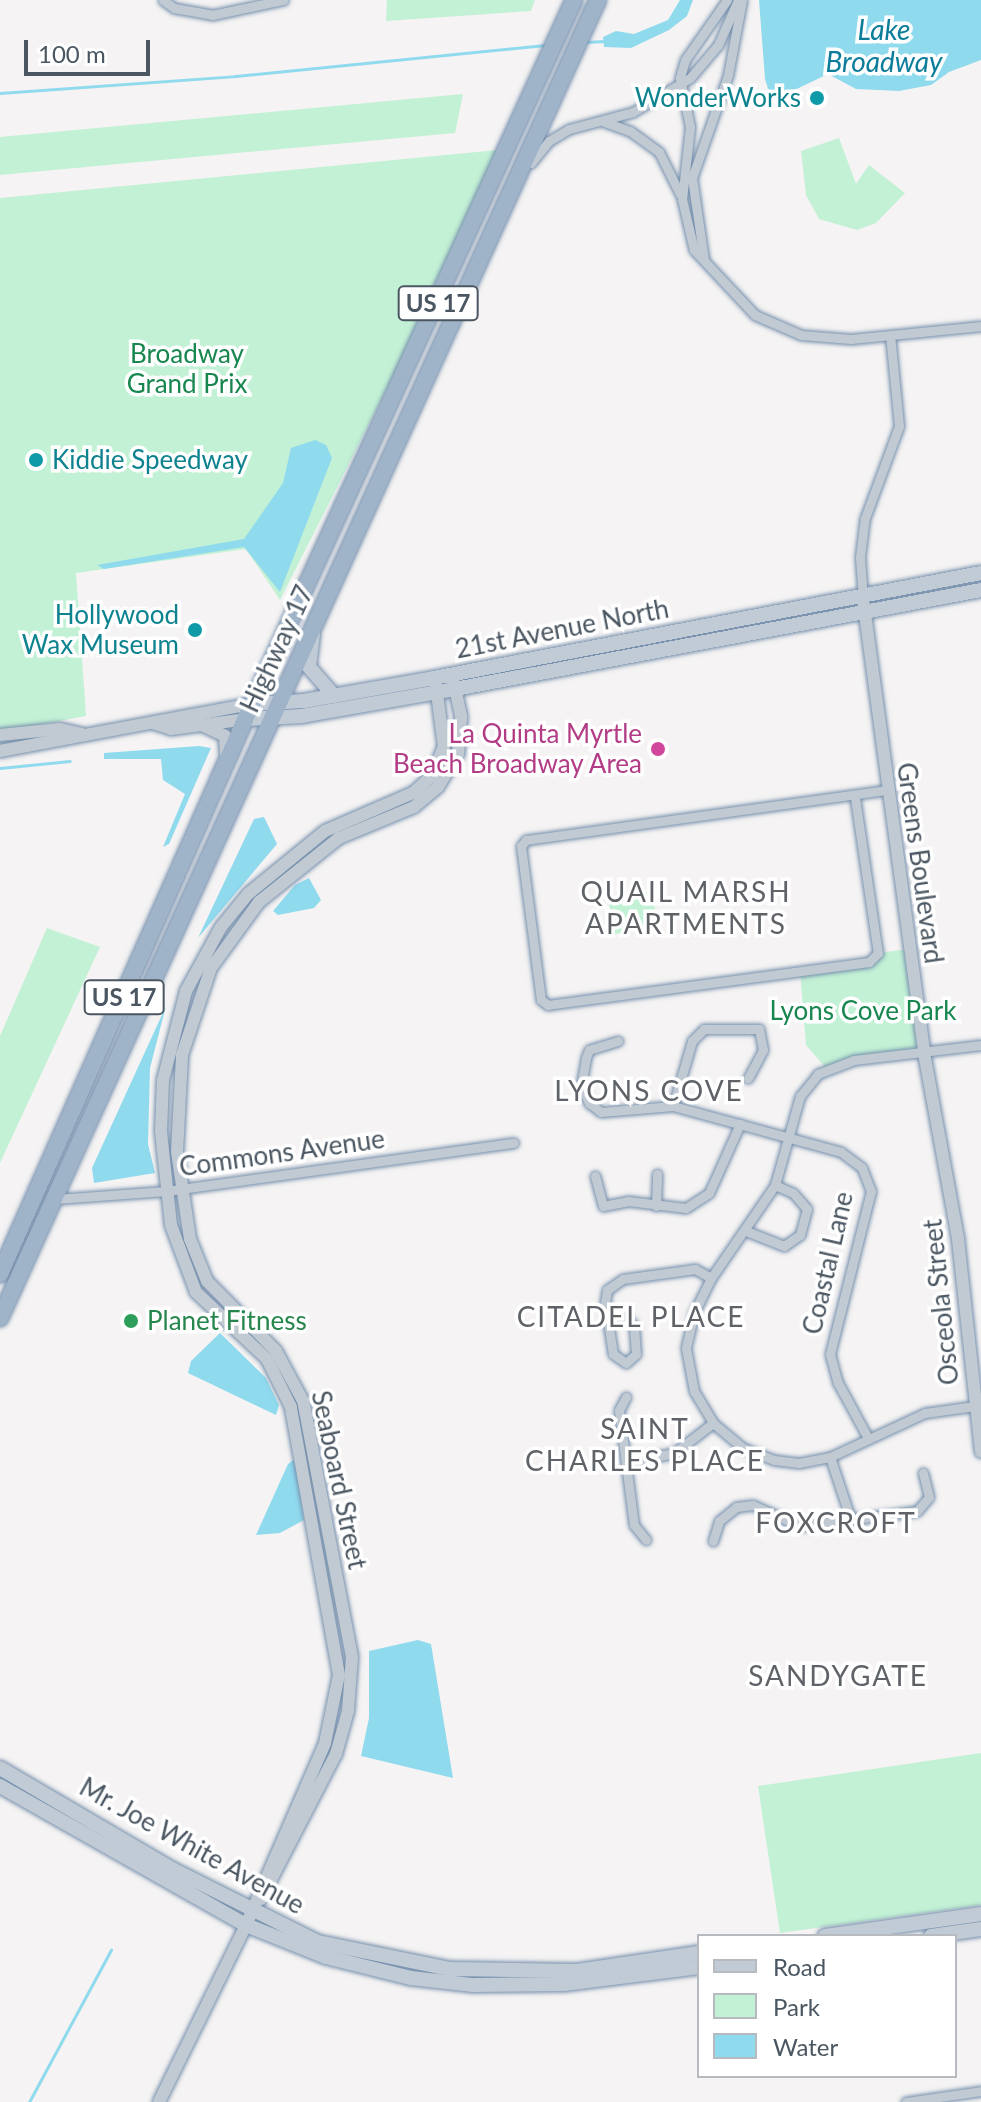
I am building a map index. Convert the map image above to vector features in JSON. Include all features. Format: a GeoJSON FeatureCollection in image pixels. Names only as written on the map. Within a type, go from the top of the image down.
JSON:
{"type":"FeatureCollection","features":[{"type":"Feature","properties":{"kind":"highway","name":"Highway 17"},"geometry":{"type":"LineString","coordinates":[[0,1274],[249,711],[574,0]]}},
{"type":"Feature","properties":{"kind":"highway","name":"Highway 17"},"geometry":{"type":"LineString","coordinates":[[0,1318],[598,0]]}},
{"type":"Feature","properties":{"kind":"main road","name":"21st Avenue North"},"geometry":{"type":"LineString","coordinates":[[864,606],[981,573]]}},
{"type":"Feature","properties":{"kind":"main road","name":"21st Avenue North"},"geometry":{"type":"LineString","coordinates":[[249,711],[275,710],[436,685],[864,606],[981,590]]}},
{"type":"Feature","properties":{"kind":"main road"},"geometry":{"type":"LineString","coordinates":[[314,626],[309,667],[334,696]]}},
{"type":"Feature","properties":{"kind":"main road","name":"21st Avenue North"},"geometry":{"type":"LineString","coordinates":[[275,710],[334,696],[436,685]]}},
{"type":"Feature","properties":{"kind":"main road","name":"Mr. Joe White Avenue"},"geometry":{"type":"LineString","coordinates":[[0,1768],[252,1911],[318,1942],[450,1969],[577,1971],[697,1953]]}},
{"type":"Feature","properties":{"kind":"main road","name":"Mr. Joe White Avenue"},"geometry":{"type":"LineString","coordinates":[[0,1786],[246,1925],[326,1957],[411,1978],[472,1985],[564,1984],[697,1967]]}},
{"type":"Feature","properties":{"kind":"main road"},"geometry":{"type":"LineString","coordinates":[[839,1934],[981,1914]]}},
{"type":"Feature","properties":{"kind":"main road"},"geometry":{"type":"LineString","coordinates":[[945,1934],[981,1929]]}},
{"type":"Feature","properties":{"kind":"street"},"geometry":{"type":"LineString","coordinates":[[163,0],[174,8],[212,15],[283,0]]}},
{"type":"Feature","properties":{"kind":"street"},"geometry":{"type":"LineString","coordinates":[[727,0],[685,60],[681,84],[690,127],[682,199],[688,235],[704,260],[738,301],[788,332],[831,340],[981,326]]}},
{"type":"Feature","properties":{"kind":"street"},"geometry":{"type":"LineString","coordinates":[[517,182],[549,141],[569,129],[633,112],[681,84],[718,45],[740,0]]}},
{"type":"Feature","properties":{"kind":"street"},"geometry":{"type":"LineString","coordinates":[[704,260],[692,178],[728,75],[740,0]]}},
{"type":"Feature","properties":{"kind":"street"},"geometry":{"type":"LineString","coordinates":[[602,121],[630,131],[659,152],[682,199]]}},
{"type":"Feature","properties":{"kind":"street","name":"Greens Boulevard"},"geometry":{"type":"LineString","coordinates":[[890,335],[899,426],[865,518],[860,557],[887,790],[924,1053]]}},
{"type":"Feature","properties":{"kind":"street","name":"Seaboard Street"},"geometry":{"type":"LineString","coordinates":[[252,1911],[271,1885],[336,1754],[348,1711],[352,1657],[303,1401],[276,1351],[234,1313],[200,1269],[180,1188],[176,1094],[182,1055],[211,968],[283,877],[339,838],[414,807],[438,787],[458,754],[461,716],[454,682]]}},
{"type":"Feature","properties":{"kind":"street","name":"Seaboard Street"},"geometry":{"type":"LineString","coordinates":[[159,2102],[252,1911],[333,1718],[339,1675],[335,1639],[291,1407],[267,1359],[227,1327],[196,1292],[171,1225],[166,1191],[163,1080],[174,1023],[201,962],[230,916],[279,866],[339,823],[423,785],[444,747],[436,685]]}},
{"type":"Feature","properties":{"kind":"street","name":"21st Avenue North"},"geometry":{"type":"LineString","coordinates":[[0,751],[61,743],[81,734],[153,723],[166,716],[249,711]]}},
{"type":"Feature","properties":{"kind":"street","name":"21st Avenue North"},"geometry":{"type":"LineString","coordinates":[[153,723],[171,729],[249,711]]}},
{"type":"Feature","properties":{"kind":"street"},"geometry":{"type":"LineString","coordinates":[[197,724],[225,736],[221,780]]}},
{"type":"Feature","properties":{"kind":"street","name":"21st Avenue North"},"geometry":{"type":"LineString","coordinates":[[0,735],[60,729],[81,734]]}},
{"type":"Feature","properties":{"kind":"street"},"geometry":{"type":"LineString","coordinates":[[855,798],[878,953],[869,962],[548,1005],[541,1000],[521,846],[526,840],[855,798],[887,790]]}},
{"type":"Feature","properties":{"kind":"street"},"geometry":{"type":"LineString","coordinates":[[673,1106],[692,1041],[704,1029],[759,1029],[763,1050],[748,1078]]}},
{"type":"Feature","properties":{"kind":"street","name":"Coastal Lane"},"geometry":{"type":"LineString","coordinates":[[618,1041],[589,1050],[581,1085],[589,1103],[601,1112],[673,1106],[841,1152],[862,1168],[871,1191],[830,1354],[838,1383],[868,1438]]}},
{"type":"Feature","properties":{"kind":"street"},"geometry":{"type":"LineString","coordinates":[[978,1406],[925,1413],[830,1457],[799,1463],[774,1460],[743,1448],[713,1423],[694,1391],[686,1348],[694,1313],[711,1278],[775,1185],[800,1096],[826,1068],[981,1045]]}},
{"type":"Feature","properties":{"kind":"street","name":"Osceola Street"},"geometry":{"type":"LineString","coordinates":[[924,1053],[958,1239],[981,1452]]}},
{"type":"Feature","properties":{"kind":"street"},"geometry":{"type":"LineString","coordinates":[[595,1176],[603,1206],[628,1201],[686,1208],[709,1193],[740,1124]]}},
{"type":"Feature","properties":{"kind":"street","name":"Commons Avenue"},"geometry":{"type":"LineString","coordinates":[[56,1199],[166,1191],[514,1143]]}},
{"type":"Feature","properties":{"kind":"street"},"geometry":{"type":"LineString","coordinates":[[656,1206],[657,1174]]}},
{"type":"Feature","properties":{"kind":"street"},"geometry":{"type":"LineString","coordinates":[[746,1231],[784,1246],[800,1235],[807,1209],[793,1193],[775,1185]]}},
{"type":"Feature","properties":{"kind":"street"},"geometry":{"type":"LineString","coordinates":[[607,1316],[624,1316],[634,1326],[636,1354],[626,1363],[613,1354],[607,1316],[607,1290],[623,1279],[695,1269],[711,1278]]}},
{"type":"Feature","properties":{"kind":"street"},"geometry":{"type":"LineString","coordinates":[[626,1397],[619,1410],[634,1525],[646,1540]]}},
{"type":"Feature","properties":{"kind":"street"},"geometry":{"type":"LineString","coordinates":[[627,1462],[674,1453],[713,1423]]}},
{"type":"Feature","properties":{"kind":"street"},"geometry":{"type":"LineString","coordinates":[[830,1457],[851,1520]]}},
{"type":"Feature","properties":{"kind":"street"},"geometry":{"type":"LineString","coordinates":[[713,1541],[719,1521],[736,1507],[753,1505],[800,1526],[917,1511],[929,1497],[923,1473]]}},
{"type":"Feature","properties":{"kind":"street"},"geometry":{"type":"LineString","coordinates":[[906,2102],[981,2091]]}},
{"type":"Feature","properties":{"kind":"green space"},"geometry":{"type":"Polygon","coordinates":[[[387,0],[535,0],[531,11],[386,21],[387,0]]]}},
{"type":"Feature","properties":{"kind":"green space"},"geometry":{"type":"Polygon","coordinates":[[[463,94],[455,133],[0,175],[0,137],[463,94]]]}},
{"type":"Feature","properties":{"kind":"green space"},"geometry":{"type":"Polygon","coordinates":[[[839,138],[856,184],[869,165],[905,193],[876,223],[857,230],[819,219],[806,195],[801,151],[839,138]]]}},
{"type":"Feature","properties":{"kind":"green space","name":"Broadway Grand Prix"},"geometry":{"type":"Polygon","coordinates":[[[508,149],[280,600],[246,549],[76,573],[86,716],[0,732],[0,198],[508,149]]]}},
{"type":"Feature","properties":{"kind":"green space"},"geometry":{"type":"Polygon","coordinates":[[[652,891],[658,928],[614,934],[608,897],[652,891]]]}},
{"type":"Feature","properties":{"kind":"green space"},"geometry":{"type":"Polygon","coordinates":[[[47,928],[100,947],[0,1163],[0,1036],[47,928]]]}},
{"type":"Feature","properties":{"kind":"green space","name":"Lyons Cove Park"},"geometry":{"type":"Polygon","coordinates":[[[909,949],[924,1053],[826,1068],[806,1045],[800,971],[869,962],[878,953],[909,949]]]}},
{"type":"Feature","properties":{"kind":"green space"},"geometry":{"type":"Polygon","coordinates":[[[981,1753],[981,1905],[780,1933],[758,1786],[981,1753]]]}},
{"type":"Feature","properties":{"kind":"water"},"geometry":{"type":"Polygon","coordinates":[[[680,0],[693,0],[687,16],[669,30],[631,48],[604,47],[603,37],[616,31],[634,34],[668,20],[680,0]]]}},
{"type":"Feature","properties":{"kind":"water","name":"Lake Broadway"},"geometry":{"type":"Polygon","coordinates":[[[759,0],[981,0],[981,60],[949,72],[931,85],[899,91],[856,89],[828,74],[782,96],[769,92],[765,79],[759,0]]]}},
{"type":"Feature","properties":{"kind":"water"},"geometry":{"type":"Polygon","coordinates":[[[315,440],[326,445],[332,458],[280,592],[244,547],[104,569],[97,565],[244,539],[283,483],[291,448],[315,440]]]}},
{"type":"Feature","properties":{"kind":"water"},"geometry":{"type":"Polygon","coordinates":[[[199,746],[211,748],[169,844],[163,847],[185,794],[163,780],[161,759],[104,759],[104,753],[199,746]]]}},
{"type":"Feature","properties":{"kind":"water"},"geometry":{"type":"Polygon","coordinates":[[[264,817],[277,844],[198,938],[254,819],[264,817]]]}},
{"type":"Feature","properties":{"kind":"water"},"geometry":{"type":"Polygon","coordinates":[[[309,878],[321,900],[314,908],[278,915],[273,911],[295,885],[309,878]]]}},
{"type":"Feature","properties":{"kind":"water"},"geometry":{"type":"Polygon","coordinates":[[[166,1006],[150,1068],[148,1144],[155,1173],[94,1183],[92,1168],[166,1006]]]}},
{"type":"Feature","properties":{"kind":"water"},"geometry":{"type":"Polygon","coordinates":[[[220,1333],[266,1378],[279,1405],[276,1415],[188,1373],[191,1361],[220,1333]]]}},
{"type":"Feature","properties":{"kind":"water"},"geometry":{"type":"Polygon","coordinates":[[[295,1459],[304,1520],[280,1533],[256,1535],[288,1464],[295,1459]]]}},
{"type":"Feature","properties":{"kind":"water"},"geometry":{"type":"Polygon","coordinates":[[[418,1640],[431,1644],[453,1778],[361,1756],[369,1718],[369,1651],[418,1640]]]}},
{"type":"Feature","properties":{"kind":"waterway"},"geometry":{"type":"LineString","coordinates":[[585,42],[605,41]]}},
{"type":"Feature","properties":{"kind":"waterway"},"geometry":{"type":"LineString","coordinates":[[0,93],[235,76],[545,45]]}},
{"type":"Feature","properties":{"kind":"waterway"},"geometry":{"type":"LineString","coordinates":[[0,768],[70,761]]}},
{"type":"Feature","properties":{"kind":"waterway"},"geometry":{"type":"LineString","coordinates":[[29,2102],[111,1950]]}},
{"type":"Feature","properties":{"kind":"place","name":"WonderWorks"},"geometry":{"type":"Point","coordinates":[817,98]}},
{"type":"Feature","properties":{"kind":"place","name":"Kiddie Speedway"},"geometry":{"type":"Point","coordinates":[36,460]}},
{"type":"Feature","properties":{"kind":"place","name":"Hollywood Wax Museum"},"geometry":{"type":"Point","coordinates":[195,630]}},
{"type":"Feature","properties":{"kind":"place","name":"La Quinta Myrtle Beach Broadway Area"},"geometry":{"type":"Point","coordinates":[658,749]}},
{"type":"Feature","properties":{"kind":"place","name":"Planet Fitness"},"geometry":{"type":"Point","coordinates":[131,1321]}},
{"type":"Feature","properties":{"kind":"district","name":"QUAIL MARSH APARTMENTS"},"geometry":{"type":"Point","coordinates":[686,907]}},
{"type":"Feature","properties":{"kind":"district","name":"LYONS COVE"},"geometry":{"type":"Point","coordinates":[649,1090]}},
{"type":"Feature","properties":{"kind":"district","name":"CITADEL PLACE"},"geometry":{"type":"Point","coordinates":[631,1316]}},
{"type":"Feature","properties":{"kind":"district","name":"SAINT CHARLES PLACE"},"geometry":{"type":"Point","coordinates":[645,1444]}},
{"type":"Feature","properties":{"kind":"district","name":"FOXCROFT"},"geometry":{"type":"Point","coordinates":[836,1522]}},
{"type":"Feature","properties":{"kind":"district","name":"SANDYGATE"},"geometry":{"type":"Point","coordinates":[838,1675]}}]}
